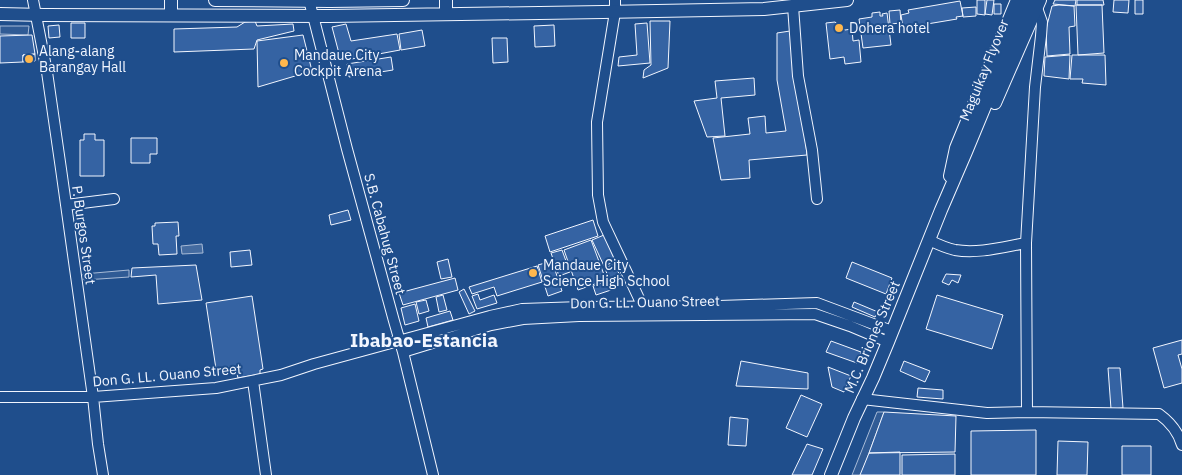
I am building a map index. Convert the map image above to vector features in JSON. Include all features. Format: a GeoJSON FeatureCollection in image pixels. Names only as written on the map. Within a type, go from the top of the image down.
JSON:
{"type":"FeatureCollection","features":[{"type":"Feature","properties":{"kind":"main road"},"geometry":{"type":"LineString","coordinates":[[171,0],[171,15]]}},
{"type":"Feature","properties":{"kind":"main road"},"geometry":{"type":"LineString","coordinates":[[215,0],[403,0]]}},
{"type":"Feature","properties":{"kind":"main road"},"geometry":{"type":"LineString","coordinates":[[446,0],[446,14]]}},
{"type":"Feature","properties":{"kind":"main road"},"geometry":{"type":"LineString","coordinates":[[0,14],[446,14],[615,6],[760,9],[847,0]]}},
{"type":"Feature","properties":{"kind":"main road","name":"M.C. Briones Street"},"geometry":{"type":"LineString","coordinates":[[941,210],[956,148],[1010,6],[1017,0]]}},
{"type":"Feature","properties":{"kind":"main road","name":"M.C. Briones Street"},"geometry":{"type":"LineString","coordinates":[[941,210],[972,157],[1035,2]]}},
{"type":"Feature","properties":{"kind":"main road","name":"Maguikay Flyover"},"geometry":{"type":"LineString","coordinates":[[966,152],[1035,2]]}},
{"type":"Feature","properties":{"kind":"main road","name":"M.C. Briones Street"},"geometry":{"type":"LineString","coordinates":[[831,475],[966,152]]}},
{"type":"Feature","properties":{"kind":"street","name":"P. Burgos Street"},"geometry":{"type":"LineString","coordinates":[[33,0],[47,72],[103,475]]}},
{"type":"Feature","properties":{"kind":"street","name":"S.B. Cabahug Street"},"geometry":{"type":"LineString","coordinates":[[309,0],[347,149],[403,352],[433,475]]}},
{"type":"Feature","properties":{"kind":"street"},"geometry":{"type":"LineString","coordinates":[[1027,412],[1026,243],[1035,87],[1042,36],[1042,22],[1035,2]]}},
{"type":"Feature","properties":{"kind":"street"},"geometry":{"type":"LineString","coordinates":[[615,6],[597,122],[598,195],[603,222],[643,307]]}},
{"type":"Feature","properties":{"kind":"street"},"geometry":{"type":"LineString","coordinates":[[793,6],[798,76],[812,150],[817,198]]}},
{"type":"Feature","properties":{"kind":"street"},"geometry":{"type":"LineString","coordinates":[[66,205],[114,199]]}},
{"type":"Feature","properties":{"kind":"street"},"geometry":{"type":"LineString","coordinates":[[929,240],[946,248],[956,250],[981,250],[1026,243]]}},
{"type":"Feature","properties":{"kind":"street","name":"Don G. LL. Ouano Street"},"geometry":{"type":"LineString","coordinates":[[0,397],[93,397],[216,388],[282,375],[314,364],[400,341],[491,320],[523,319],[643,307],[815,314],[850,326],[890,336]]}},
{"type":"Feature","properties":{"kind":"street","name":"Don G. LL. Ouano Street"},"geometry":{"type":"LineString","coordinates":[[602,311],[719,310]]}},
{"type":"Feature","properties":{"kind":"street","name":"Don G. LL. Ouano Street"},"geometry":{"type":"LineString","coordinates":[[403,352],[491,320]]}},
{"type":"Feature","properties":{"kind":"street"},"geometry":{"type":"LineString","coordinates":[[253,381],[266,475]]}},
{"type":"Feature","properties":{"kind":"street"},"geometry":{"type":"LineString","coordinates":[[862,399],[987,413],[1159,414],[1169,421],[1182,445]]}},
{"type":"Feature","properties":{"kind":"shaded area"},"geometry":{"type":"Polygon","coordinates":[[[0,26],[29,26],[28,35],[0,34],[0,26]]]}},
{"type":"Feature","properties":{"kind":"shaded area"},"geometry":{"type":"Polygon","coordinates":[[[202,244],[203,253],[182,254],[181,246],[202,244]]]}},
{"type":"Feature","properties":{"kind":"shaded area"},"geometry":{"type":"Polygon","coordinates":[[[129,270],[129,277],[84,280],[83,274],[129,270]]]}},
{"type":"Feature","properties":{"kind":"shaded area"},"geometry":{"type":"Polygon","coordinates":[[[877,412],[884,412],[861,475],[852,475],[877,412]]]}},
{"type":"Feature","properties":{"kind":"building"},"geometry":{"type":"Polygon","coordinates":[[[977,0],[985,0],[985,15],[977,14],[977,0]]]}},
{"type":"Feature","properties":{"kind":"building"},"geometry":{"type":"Polygon","coordinates":[[[987,0],[994,0],[992,15],[985,14],[987,0]]]}},
{"type":"Feature","properties":{"kind":"building"},"geometry":{"type":"Polygon","coordinates":[[[1055,0],[1076,0],[1075,6],[1053,4],[1055,0]]]}},
{"type":"Feature","properties":{"kind":"building"},"geometry":{"type":"Polygon","coordinates":[[[1077,0],[1103,0],[1104,5],[1077,5],[1077,0]]]}},
{"type":"Feature","properties":{"kind":"building"},"geometry":{"type":"Polygon","coordinates":[[[1114,0],[1129,0],[1128,13],[1113,12],[1114,0]]]}},
{"type":"Feature","properties":{"kind":"building"},"geometry":{"type":"Polygon","coordinates":[[[1135,0],[1143,0],[1143,14],[1135,14],[1135,0]]]}},
{"type":"Feature","properties":{"kind":"building"},"geometry":{"type":"Polygon","coordinates":[[[960,1],[963,16],[956,17],[957,19],[903,28],[901,15],[909,13],[908,10],[960,1]]]}},
{"type":"Feature","properties":{"kind":"building"},"geometry":{"type":"Polygon","coordinates":[[[994,4],[1001,4],[1001,14],[994,14],[994,4]]]}},
{"type":"Feature","properties":{"kind":"building"},"geometry":{"type":"Polygon","coordinates":[[[1076,5],[1102,5],[1104,53],[1078,55],[1076,5]]]}},
{"type":"Feature","properties":{"kind":"building"},"geometry":{"type":"Polygon","coordinates":[[[1052,6],[1074,6],[1075,26],[1069,27],[1070,54],[1047,56],[1046,29],[1052,6]]]}},
{"type":"Feature","properties":{"kind":"building"},"geometry":{"type":"Polygon","coordinates":[[[976,7],[976,16],[963,17],[962,8],[976,7]]]}},
{"type":"Feature","properties":{"kind":"building"},"geometry":{"type":"Polygon","coordinates":[[[900,10],[901,23],[890,24],[889,11],[900,10]]]}},
{"type":"Feature","properties":{"kind":"building"},"geometry":{"type":"Polygon","coordinates":[[[880,12],[880,16],[887,13],[891,45],[863,48],[859,19],[872,17],[872,13],[880,12]]]}},
{"type":"Feature","properties":{"kind":"building"},"geometry":{"type":"Polygon","coordinates":[[[255,21],[257,26],[293,24],[294,31],[257,40],[254,49],[174,52],[174,29],[237,27],[245,22],[255,21]]]}},
{"type":"Feature","properties":{"kind":"building"},"geometry":{"type":"Polygon","coordinates":[[[650,21],[670,21],[668,68],[643,78],[644,70],[651,65],[650,21]]]}},
{"type":"Feature","properties":{"kind":"building"},"geometry":{"type":"Polygon","coordinates":[[[835,22],[845,30],[852,29],[853,41],[859,40],[861,62],[845,64],[844,57],[830,59],[826,23],[835,22]]]}},
{"type":"Feature","properties":{"kind":"building"},"geometry":{"type":"Polygon","coordinates":[[[71,23],[85,23],[85,38],[71,38],[71,23]]]}},
{"type":"Feature","properties":{"kind":"building"},"geometry":{"type":"Polygon","coordinates":[[[647,23],[650,63],[618,66],[619,57],[637,55],[635,24],[647,23]]]}},
{"type":"Feature","properties":{"kind":"building"},"geometry":{"type":"Polygon","coordinates":[[[346,24],[351,41],[397,34],[400,50],[341,61],[332,27],[346,24]]]}},
{"type":"Feature","properties":{"kind":"building"},"geometry":{"type":"Polygon","coordinates":[[[59,25],[60,37],[49,38],[48,26],[59,25]]]}},
{"type":"Feature","properties":{"kind":"building"},"geometry":{"type":"Polygon","coordinates":[[[554,25],[555,46],[535,47],[534,26],[554,25]]]}},
{"type":"Feature","properties":{"kind":"building"},"geometry":{"type":"Polygon","coordinates":[[[422,30],[425,46],[401,50],[399,34],[422,30]]]}},
{"type":"Feature","properties":{"kind":"building"},"geometry":{"type":"Polygon","coordinates":[[[790,31],[807,155],[749,160],[750,178],[721,180],[713,138],[750,134],[748,118],[765,116],[766,133],[786,131],[777,80],[777,33],[790,31]]]}},
{"type":"Feature","properties":{"kind":"building"},"geometry":{"type":"Polygon","coordinates":[[[32,35],[35,54],[23,55],[23,62],[0,63],[0,36],[32,35]]]}},
{"type":"Feature","properties":{"kind":"building","name":"Mandaue City Cockpit Arena"},"geometry":{"type":"Polygon","coordinates":[[[303,35],[312,71],[258,87],[257,41],[303,35]]]}},
{"type":"Feature","properties":{"kind":"building"},"geometry":{"type":"Polygon","coordinates":[[[492,38],[507,38],[508,62],[493,63],[492,38]]]}},
{"type":"Feature","properties":{"kind":"building","name":"Alang-alang Barangay Hall"},"geometry":{"type":"Polygon","coordinates":[[[35,54],[35,61],[23,62],[23,55],[35,54]]]}},
{"type":"Feature","properties":{"kind":"building"},"geometry":{"type":"Polygon","coordinates":[[[1070,55],[1069,79],[1044,76],[1045,57],[1070,55]]]}},
{"type":"Feature","properties":{"kind":"building"},"geometry":{"type":"Polygon","coordinates":[[[1072,55],[1105,55],[1106,85],[1082,83],[1083,79],[1070,79],[1072,55]]]}},
{"type":"Feature","properties":{"kind":"building"},"geometry":{"type":"Polygon","coordinates":[[[391,57],[393,70],[349,77],[347,64],[391,57]]]}},
{"type":"Feature","properties":{"kind":"building"},"geometry":{"type":"Polygon","coordinates":[[[754,78],[755,95],[721,98],[725,136],[707,137],[694,101],[717,98],[715,81],[754,78]]]}},
{"type":"Feature","properties":{"kind":"building"},"geometry":{"type":"Polygon","coordinates":[[[84,134],[95,134],[95,140],[104,140],[104,176],[80,176],[80,140],[84,140],[84,134]]]}},
{"type":"Feature","properties":{"kind":"building"},"geometry":{"type":"Polygon","coordinates":[[[131,138],[157,138],[157,154],[150,154],[150,163],[131,163],[131,138]]]}},
{"type":"Feature","properties":{"kind":"building"},"geometry":{"type":"Polygon","coordinates":[[[348,210],[351,220],[331,225],[329,215],[348,210]]]}},
{"type":"Feature","properties":{"kind":"building"},"geometry":{"type":"Polygon","coordinates":[[[593,220],[598,236],[550,252],[545,236],[593,220]]]}},
{"type":"Feature","properties":{"kind":"building"},"geometry":{"type":"Polygon","coordinates":[[[178,222],[179,236],[176,236],[177,254],[159,255],[158,244],[153,244],[152,226],[155,226],[155,223],[178,222]]]}},
{"type":"Feature","properties":{"kind":"building"},"geometry":{"type":"Polygon","coordinates":[[[604,235],[616,261],[604,266],[592,240],[604,235]]]}},
{"type":"Feature","properties":{"kind":"building"},"geometry":{"type":"Polygon","coordinates":[[[591,240],[606,280],[578,290],[564,250],[591,240]]]}},
{"type":"Feature","properties":{"kind":"building"},"geometry":{"type":"Polygon","coordinates":[[[250,250],[252,265],[231,267],[230,252],[250,250]]]}},
{"type":"Feature","properties":{"kind":"building"},"geometry":{"type":"Polygon","coordinates":[[[562,250],[570,272],[559,276],[551,253],[562,250]]]}},
{"type":"Feature","properties":{"kind":"building"},"geometry":{"type":"Polygon","coordinates":[[[448,259],[452,277],[441,279],[437,262],[448,259]]]}},
{"type":"Feature","properties":{"kind":"building"},"geometry":{"type":"Polygon","coordinates":[[[552,261],[562,291],[548,296],[538,265],[552,261]]]}},
{"type":"Feature","properties":{"kind":"building"},"geometry":{"type":"Polygon","coordinates":[[[852,262],[892,278],[886,294],[846,278],[852,262]]]}},
{"type":"Feature","properties":{"kind":"building"},"geometry":{"type":"Polygon","coordinates":[[[615,264],[620,276],[609,280],[605,268],[615,264]]]}},
{"type":"Feature","properties":{"kind":"building"},"geometry":{"type":"Polygon","coordinates":[[[196,265],[202,300],[158,304],[156,275],[131,277],[132,268],[196,265]]]}},
{"type":"Feature","properties":{"kind":"building"},"geometry":{"type":"Polygon","coordinates":[[[537,266],[542,282],[497,296],[494,287],[472,294],[469,287],[537,266]]]}},
{"type":"Feature","properties":{"kind":"building"},"geometry":{"type":"Polygon","coordinates":[[[946,274],[961,275],[958,283],[952,280],[949,285],[942,282],[946,274]]]}},
{"type":"Feature","properties":{"kind":"building"},"geometry":{"type":"Polygon","coordinates":[[[455,278],[458,290],[403,305],[399,293],[455,278]]]}},
{"type":"Feature","properties":{"kind":"building"},"geometry":{"type":"Polygon","coordinates":[[[608,281],[611,290],[596,295],[593,286],[608,281]]]}},
{"type":"Feature","properties":{"kind":"building"},"geometry":{"type":"Polygon","coordinates":[[[464,289],[475,311],[469,314],[459,292],[464,289]]]}},
{"type":"Feature","properties":{"kind":"building"},"geometry":{"type":"Polygon","coordinates":[[[478,294],[480,300],[494,295],[497,303],[477,309],[472,296],[478,294]]]}},
{"type":"Feature","properties":{"kind":"building"},"geometry":{"type":"Polygon","coordinates":[[[443,295],[447,310],[439,312],[436,297],[443,295]]]}},
{"type":"Feature","properties":{"kind":"building"},"geometry":{"type":"Polygon","coordinates":[[[937,295],[1003,315],[992,349],[926,329],[937,295]]]}},
{"type":"Feature","properties":{"kind":"building"},"geometry":{"type":"Polygon","coordinates":[[[252,296],[263,369],[260,370],[260,374],[238,378],[237,374],[233,374],[231,367],[216,369],[206,303],[252,296]]]}},
{"type":"Feature","properties":{"kind":"building"},"geometry":{"type":"Polygon","coordinates":[[[426,300],[429,311],[419,314],[416,302],[426,300]]]}},
{"type":"Feature","properties":{"kind":"building"},"geometry":{"type":"Polygon","coordinates":[[[854,302],[878,312],[875,317],[852,307],[854,302]]]}},
{"type":"Feature","properties":{"kind":"building"},"geometry":{"type":"Polygon","coordinates":[[[415,304],[419,321],[405,325],[401,308],[415,304]]]}},
{"type":"Feature","properties":{"kind":"building"},"geometry":{"type":"Polygon","coordinates":[[[450,311],[453,320],[428,327],[426,318],[450,311]]]}},
{"type":"Feature","properties":{"kind":"building"},"geometry":{"type":"Polygon","coordinates":[[[1182,340],[1182,354],[1178,355],[1182,369],[1182,383],[1164,388],[1153,348],[1182,340]]]}},
{"type":"Feature","properties":{"kind":"building"},"geometry":{"type":"Polygon","coordinates":[[[831,341],[861,352],[857,363],[826,352],[831,341]]]}},
{"type":"Feature","properties":{"kind":"building"},"geometry":{"type":"Polygon","coordinates":[[[741,361],[808,373],[808,389],[736,386],[741,361]]]}},
{"type":"Feature","properties":{"kind":"building"},"geometry":{"type":"Polygon","coordinates":[[[904,361],[930,371],[925,382],[900,371],[904,361]]]}},
{"type":"Feature","properties":{"kind":"building"},"geometry":{"type":"Polygon","coordinates":[[[828,367],[851,376],[844,392],[832,387],[828,367]]]}},
{"type":"Feature","properties":{"kind":"building"},"geometry":{"type":"Polygon","coordinates":[[[1108,368],[1120,368],[1123,408],[1111,409],[1108,368]]]}},
{"type":"Feature","properties":{"kind":"building"},"geometry":{"type":"Polygon","coordinates":[[[918,388],[943,390],[943,399],[917,397],[918,388]]]}},
{"type":"Feature","properties":{"kind":"building"},"geometry":{"type":"Polygon","coordinates":[[[801,395],[822,404],[807,437],[786,428],[801,395]]]}},
{"type":"Feature","properties":{"kind":"building"},"geometry":{"type":"Polygon","coordinates":[[[884,412],[956,416],[955,452],[869,453],[884,412]]]}},
{"type":"Feature","properties":{"kind":"building"},"geometry":{"type":"Polygon","coordinates":[[[730,417],[748,419],[746,446],[728,445],[730,417]]]}},
{"type":"Feature","properties":{"kind":"building"},"geometry":{"type":"Polygon","coordinates":[[[1036,430],[1036,475],[971,475],[971,431],[1036,430]]]}},
{"type":"Feature","properties":{"kind":"building"},"geometry":{"type":"Polygon","coordinates":[[[1058,441],[1088,442],[1087,475],[1057,475],[1058,441]]]}},
{"type":"Feature","properties":{"kind":"building"},"geometry":{"type":"Polygon","coordinates":[[[807,444],[823,449],[812,475],[792,475],[807,444]]]}},
{"type":"Feature","properties":{"kind":"building"},"geometry":{"type":"Polygon","coordinates":[[[1122,446],[1151,446],[1151,475],[1122,475],[1122,446]]]}},
{"type":"Feature","properties":{"kind":"building"},"geometry":{"type":"Polygon","coordinates":[[[900,452],[900,475],[860,475],[869,453],[900,452]]]}},
{"type":"Feature","properties":{"kind":"building"},"geometry":{"type":"Polygon","coordinates":[[[955,454],[955,475],[902,475],[902,455],[955,454]]]}},
{"type":"Feature","properties":{"kind":"place","name":"Dohera hotel"},"geometry":{"type":"Point","coordinates":[839,28]}},
{"type":"Feature","properties":{"kind":"place","name":"Alang-alang Barangay Hall"},"geometry":{"type":"Point","coordinates":[29,59]}},
{"type":"Feature","properties":{"kind":"place","name":"Mandaue City Cockpit Arena"},"geometry":{"type":"Point","coordinates":[284,63]}},
{"type":"Feature","properties":{"kind":"place","name":"Mandaue City Science High School"},"geometry":{"type":"Point","coordinates":[533,273]}},
{"type":"Feature","properties":{"kind":"district","name":"Ibabao-Estancia"},"geometry":{"type":"Point","coordinates":[424,340]}}]}
